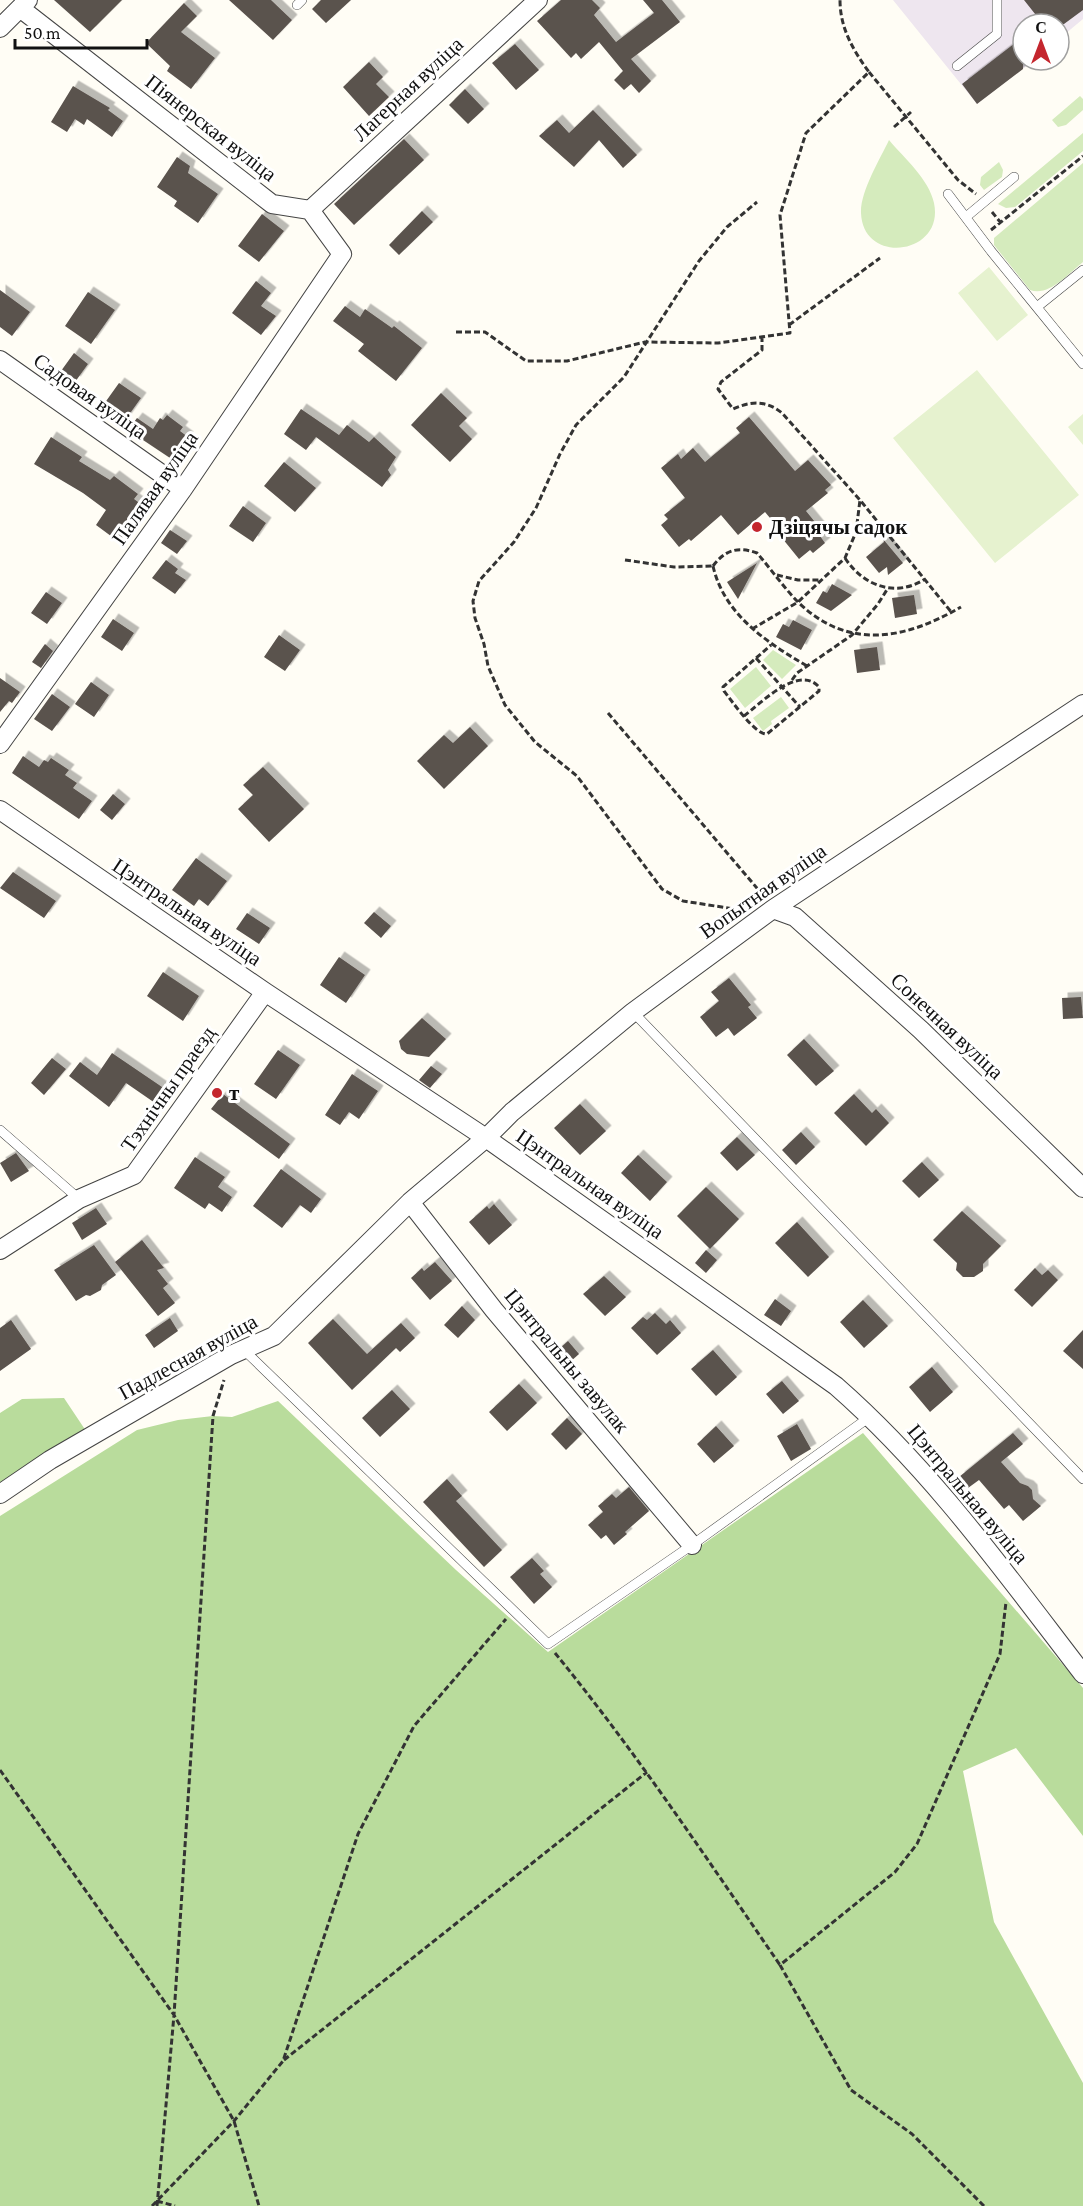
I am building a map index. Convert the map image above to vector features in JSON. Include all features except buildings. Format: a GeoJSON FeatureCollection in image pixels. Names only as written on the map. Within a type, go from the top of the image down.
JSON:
{"type":"FeatureCollection","features":[{"type":"Feature","properties":{"kind":"street","name":"Лагерная вуліца"},"geometry":{"type":"LineString","coordinates":[[310,210],[538,0]]}},
{"type":"Feature","properties":{"kind":"street","name":"Піянерская вуліца"},"geometry":{"type":"LineString","coordinates":[[24,4],[272,204],[310,210]]}},
{"type":"Feature","properties":{"kind":"street"},"geometry":{"type":"LineString","coordinates":[[0,28],[24,4]]}},
{"type":"Feature","properties":{"kind":"street","name":"Палявая вуліца"},"geometry":{"type":"LineString","coordinates":[[0,744],[183,489],[342,254],[310,210]]}},
{"type":"Feature","properties":{"kind":"street","name":"Садовая вуліца"},"geometry":{"type":"LineString","coordinates":[[0,360],[183,489]]}},
{"type":"Feature","properties":{"kind":"street","name":"Вопытная вуліца"},"geometry":{"type":"LineString","coordinates":[[486,1138],[512,1112],[769,903],[1083,704]]}},
{"type":"Feature","properties":{"kind":"street","name":"Цэнтральная вуліца"},"geometry":{"type":"LineString","coordinates":[[0,810],[265,992],[486,1138],[836,1386],[871,1416],[967,1522],[1083,1674]]}},
{"type":"Feature","properties":{"kind":"street","name":"Сонечная вуліца"},"geometry":{"type":"LineString","coordinates":[[769,903],[795,917],[921,1030],[1083,1188]]}},
{"type":"Feature","properties":{"kind":"street","name":"Тэхнічны праезд"},"geometry":{"type":"LineString","coordinates":[[0,1250],[79,1199],[134,1175],[265,992]]}},
{"type":"Feature","properties":{"kind":"street","name":"Падлесная вуліца"},"geometry":{"type":"LineString","coordinates":[[0,1494],[50,1460],[237,1353],[274,1336],[410,1202],[486,1138]]}},
{"type":"Feature","properties":{"kind":"street","name":"Цэнтральны завулак"},"geometry":{"type":"LineString","coordinates":[[410,1202],[494,1310],[692,1545]]}},
{"type":"Feature","properties":{"kind":"lane"},"geometry":{"type":"LineString","coordinates":[[957,66],[997,34],[997,0]]}},
{"type":"Feature","properties":{"kind":"lane"},"geometry":{"type":"LineString","coordinates":[[966,217],[1014,177]]}},
{"type":"Feature","properties":{"kind":"lane"},"geometry":{"type":"LineString","coordinates":[[948,194],[1083,364]]}},
{"type":"Feature","properties":{"kind":"lane"},"geometry":{"type":"LineString","coordinates":[[1037,307],[1083,270]]}},
{"type":"Feature","properties":{"kind":"lane"},"geometry":{"type":"LineString","coordinates":[[633,1012],[1083,1479]]}},
{"type":"Feature","properties":{"kind":"lane"},"geometry":{"type":"LineString","coordinates":[[0,1130],[79,1199]]}},
{"type":"Feature","properties":{"kind":"lane"},"geometry":{"type":"LineString","coordinates":[[237,1353],[548,1644],[692,1545],[871,1416]]}},
{"type":"Feature","properties":{"kind":"path"},"geometry":{"type":"LineString","coordinates":[[840,0],[840,11],[852,49],[958,180],[978,195]]}},
{"type":"Feature","properties":{"kind":"path"},"geometry":{"type":"LineString","coordinates":[[456,332],[485,332],[526,362],[567,361],[645,342],[718,343],[790,333],[780,215],[806,133],[869,72]]}},
{"type":"Feature","properties":{"kind":"path"},"geometry":{"type":"LineString","coordinates":[[894,127],[911,112]]}},
{"type":"Feature","properties":{"kind":"path"},"geometry":{"type":"LineString","coordinates":[[982,238],[1083,156]]}},
{"type":"Feature","properties":{"kind":"path"},"geometry":{"type":"LineString","coordinates":[[750,911],[682,901],[662,889],[577,776],[535,742],[505,705],[488,666],[484,644],[475,618],[473,601],[479,581],[514,542],[537,508],[560,454],[576,425],[624,376],[699,261],[727,227],[757,202]]}},
{"type":"Feature","properties":{"kind":"path"},"geometry":{"type":"LineString","coordinates":[[989,209],[1001,223]]}},
{"type":"Feature","properties":{"kind":"path"},"geometry":{"type":"LineString","coordinates":[[789,325],[880,258]]}},
{"type":"Feature","properties":{"kind":"path"},"geometry":{"type":"LineString","coordinates":[[762,336],[762,350],[721,382],[718,389],[733,409],[747,403],[762,403],[773,406],[782,413],[860,500],[952,613]]}},
{"type":"Feature","properties":{"kind":"path"},"geometry":{"type":"LineString","coordinates":[[752,629],[798,602],[844,558],[856,532],[860,500]]}},
{"type":"Feature","properties":{"kind":"path"},"geometry":{"type":"LineString","coordinates":[[713,566],[727,552],[737,549],[757,553],[798,602],[818,618],[852,635],[871,636],[909,631],[927,625],[961,607]]}},
{"type":"Feature","properties":{"kind":"path"},"geometry":{"type":"LineString","coordinates":[[844,558],[853,571],[867,582],[888,588],[910,586],[925,579]]}},
{"type":"Feature","properties":{"kind":"path"},"geometry":{"type":"LineString","coordinates":[[625,561],[674,567],[713,566]]}},
{"type":"Feature","properties":{"kind":"path"},"geometry":{"type":"LineString","coordinates":[[713,566],[725,594],[752,629],[771,645],[807,666]]}},
{"type":"Feature","properties":{"kind":"path"},"geometry":{"type":"LineString","coordinates":[[775,575],[798,580],[821,580]]}},
{"type":"Feature","properties":{"kind":"path"},"geometry":{"type":"LineString","coordinates":[[744,716],[791,681],[797,673],[852,635],[888,588]]}},
{"type":"Feature","properties":{"kind":"path"},"geometry":{"type":"LineString","coordinates":[[771,645],[723,687],[724,691],[759,733],[764,735],[817,694],[819,687],[814,683],[805,680],[791,681]]}},
{"type":"Feature","properties":{"kind":"path"},"geometry":{"type":"LineString","coordinates":[[756,658],[800,707]]}},
{"type":"Feature","properties":{"kind":"path"},"geometry":{"type":"LineString","coordinates":[[608,713],[769,903]]}},
{"type":"Feature","properties":{"kind":"path"},"geometry":{"type":"LineString","coordinates":[[157,2206],[174,2015],[213,1416],[237,1353]]}},
{"type":"Feature","properties":{"kind":"path"},"geometry":{"type":"LineString","coordinates":[[780,1965],[895,1872],[917,1844],[1000,1654],[1009,1577]]}},
{"type":"Feature","properties":{"kind":"path"},"geometry":{"type":"LineString","coordinates":[[283,2061],[358,1834],[414,1726],[513,1611]]}},
{"type":"Feature","properties":{"kind":"path"},"geometry":{"type":"LineString","coordinates":[[548,1644],[600,1707],[647,1772],[780,1965],[851,2090],[912,2134],[984,2206]]}},
{"type":"Feature","properties":{"kind":"path"},"geometry":{"type":"LineString","coordinates":[[0,1770],[174,2015],[234,2121],[259,2206]]}},
{"type":"Feature","properties":{"kind":"path"},"geometry":{"type":"LineString","coordinates":[[152,2206],[234,2121],[283,2061],[647,1772]]}},
{"type":"Feature","properties":{"kind":"path"},"geometry":{"type":"LineString","coordinates":[[157,2201],[175,2206]]}},
{"type":"Feature","properties":{"kind":"shaded area"},"geometry":{"type":"Polygon","coordinates":[[[893,0],[1083,0],[1083,19],[1071,29],[1071,12],[1011,12],[1011,72],[1018,72],[977,104],[893,0]]]}},
{"type":"Feature","properties":{"kind":"green space"},"geometry":{"type":"Polygon","coordinates":[[[1080,96],[1083,99],[1083,110],[1066,125],[1058,127],[1052,120],[1080,96]]]}},
{"type":"Feature","properties":{"kind":"green space"},"geometry":{"type":"Polygon","coordinates":[[[1083,133],[1083,151],[1015,207],[1006,208],[998,204],[1083,133]]]}},
{"type":"Feature","properties":{"kind":"green space"},"geometry":{"type":"Polygon","coordinates":[[[889,140],[922,177],[934,203],[934,221],[928,234],[916,243],[902,247],[888,247],[875,241],[865,230],[861,213],[867,186],[889,140]]]}},
{"type":"Feature","properties":{"kind":"green space"},"geometry":{"type":"Polygon","coordinates":[[[999,162],[1003,170],[1002,177],[984,190],[980,185],[981,177],[999,162]]]}},
{"type":"Feature","properties":{"kind":"green space"},"geometry":{"type":"Polygon","coordinates":[[[1083,163],[1083,262],[1051,287],[1037,291],[1030,290],[994,245],[994,238],[1083,163]]]}},
{"type":"Feature","properties":{"kind":"green space"},"geometry":{"type":"Polygon","coordinates":[[[989,267],[1028,315],[997,341],[958,293],[989,267]]]}},
{"type":"Feature","properties":{"kind":"green space"},"geometry":{"type":"Polygon","coordinates":[[[977,370],[1079,495],[995,563],[893,438],[977,370]]]}},
{"type":"Feature","properties":{"kind":"green space"},"geometry":{"type":"Polygon","coordinates":[[[1083,414],[1083,445],[1068,427],[1083,414]]]}},
{"type":"Feature","properties":{"kind":"green space"},"geometry":{"type":"Polygon","coordinates":[[[773,650],[796,665],[782,679],[763,660],[773,650]]]}},
{"type":"Feature","properties":{"kind":"green space"},"geometry":{"type":"Polygon","coordinates":[[[756,667],[771,686],[745,708],[730,689],[756,667]]]}},
{"type":"Feature","properties":{"kind":"green space"},"geometry":{"type":"Polygon","coordinates":[[[781,697],[789,708],[771,721],[772,724],[763,731],[753,718],[781,697]]]}},
{"type":"Feature","properties":{"kind":"green space"},"geometry":{"type":"Polygon","coordinates":[[[64,1398],[86,1431],[0,1487],[0,1413],[22,1399],[64,1398]]]}},
{"type":"Feature","properties":{"kind":"green space"},"geometry":{"type":"Polygon","coordinates":[[[278,1401],[456,1570],[548,1652],[863,1433],[1083,1688],[1083,1836],[1016,1748],[963,1771],[994,1922],[1083,2083],[1083,2206],[0,2206],[0,1516],[137,1430],[178,1420],[213,1416],[232,1417],[278,1401]]]}},
{"type":"Feature","properties":{"kind":"place","name":"Дзіцячы садок"},"geometry":{"type":"Point","coordinates":[757,527]}},
{"type":"Feature","properties":{"kind":"place","name":"т"},"geometry":{"type":"Point","coordinates":[217,1093]}}]}
